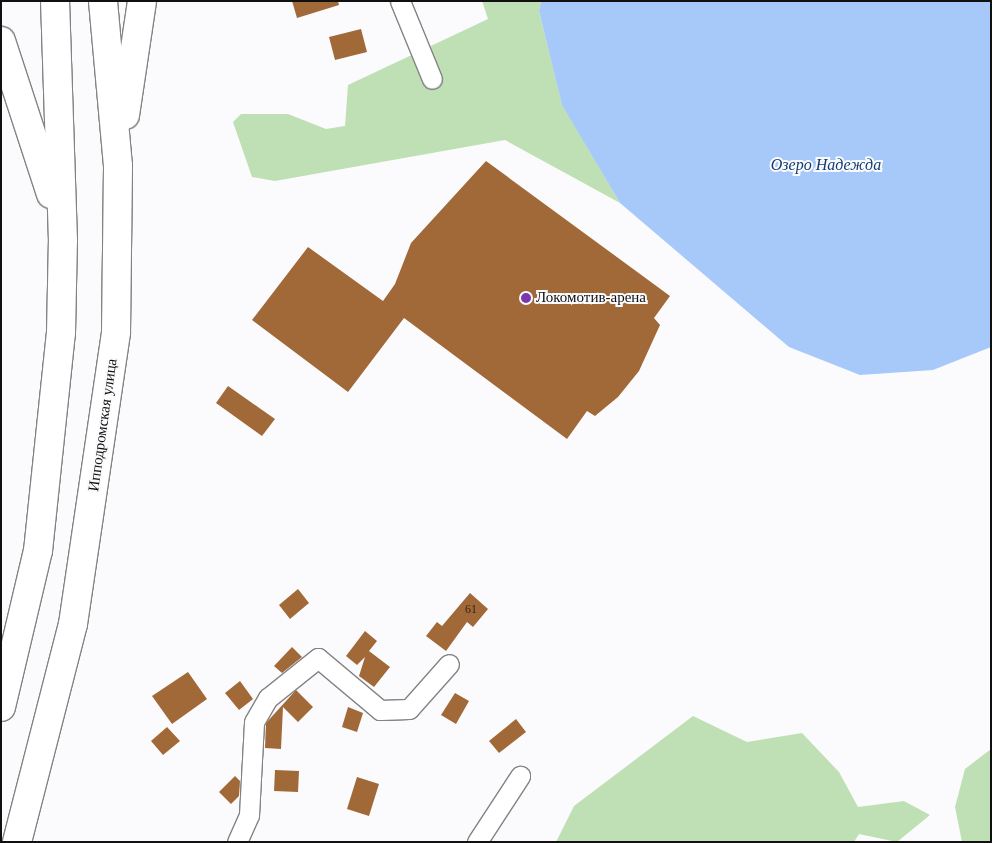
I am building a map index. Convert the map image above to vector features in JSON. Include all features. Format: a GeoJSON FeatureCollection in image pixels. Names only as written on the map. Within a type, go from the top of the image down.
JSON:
{"type":"FeatureCollection","features":[{"type":"Feature","properties":{"kind":"highway"},"geometry":{"type":"LineString","coordinates":[[1,707],[38,551],[64,291],[55,1]]}},
{"type":"Feature","properties":{"kind":"highway","name":"Ипподромская улица"},"geometry":{"type":"LineString","coordinates":[[17,842],[73,624],[96,482],[116,332],[118,166],[102,1]]}},
{"type":"Feature","properties":{"kind":"highway"},"geometry":{"type":"LineString","coordinates":[[118,166],[142,1]]}},
{"type":"Feature","properties":{"kind":"highway"},"geometry":{"type":"LineString","coordinates":[[1,41],[44,167],[63,241]]}},
{"type":"Feature","properties":{"kind":"street"},"geometry":{"type":"LineString","coordinates":[[400,1],[432,79]]}},
{"type":"Feature","properties":{"kind":"street"},"geometry":{"type":"LineString","coordinates":[[237,842],[249,815],[254,722],[268,698],[318,658],[380,710],[409,709],[449,664]]}},
{"type":"Feature","properties":{"kind":"street"},"geometry":{"type":"LineString","coordinates":[[476,842],[520,776]]}},
{"type":"Feature","properties":{"kind":"green space"},"geometry":{"type":"Polygon","coordinates":[[[482,1],[541,1],[539,11],[562,104],[620,203],[505,140],[275,181],[252,177],[233,122],[241,114],[288,114],[326,129],[345,126],[348,85],[488,19],[482,1]]]}},
{"type":"Feature","properties":{"kind":"green space"},"geometry":{"type":"Polygon","coordinates":[[[693,716],[747,742],[802,733],[839,772],[858,807],[904,801],[930,815],[897,842],[859,834],[854,842],[556,842],[574,806],[693,716]]]}},
{"type":"Feature","properties":{"kind":"green space"},"geometry":{"type":"Polygon","coordinates":[[[991,749],[991,842],[962,842],[955,807],[965,769],[991,749]]]}},
{"type":"Feature","properties":{"kind":"water","name":"Озеро Надежда"},"geometry":{"type":"Polygon","coordinates":[[[541,1],[991,1],[991,347],[933,370],[860,375],[789,347],[620,203],[562,105],[539,11],[541,1]]]}},
{"type":"Feature","properties":{"kind":"building"},"geometry":{"type":"Polygon","coordinates":[[[292,1],[338,1],[339,5],[297,18],[292,1]]]}},
{"type":"Feature","properties":{"kind":"building"},"geometry":{"type":"Polygon","coordinates":[[[361,29],[367,52],[335,60],[329,37],[361,29]]]}},
{"type":"Feature","properties":{"kind":"building","name":"Локомотив-арена"},"geometry":{"type":"Polygon","coordinates":[[[486,161],[670,296],[654,318],[660,325],[639,371],[618,397],[595,416],[587,411],[567,439],[404,318],[348,392],[252,320],[308,247],[383,301],[395,284],[411,243],[486,161]]]}},
{"type":"Feature","properties":{"kind":"building"},"geometry":{"type":"Polygon","coordinates":[[[228,386],[275,419],[262,436],[216,403],[228,386]]]}},
{"type":"Feature","properties":{"kind":"building"},"geometry":{"type":"Polygon","coordinates":[[[298,589],[309,603],[290,619],[279,605],[298,589]]]}},
{"type":"Feature","properties":{"kind":"building"},"geometry":{"type":"Polygon","coordinates":[[[470,593],[488,609],[473,627],[467,622],[446,651],[426,636],[437,622],[442,626],[470,593]]]}},
{"type":"Feature","properties":{"kind":"building"},"geometry":{"type":"Polygon","coordinates":[[[365,631],[377,641],[369,651],[390,667],[374,687],[359,676],[365,657],[357,665],[346,656],[365,631]]]}},
{"type":"Feature","properties":{"kind":"building"},"geometry":{"type":"Polygon","coordinates":[[[292,647],[302,657],[282,673],[274,666],[292,647]]]}},
{"type":"Feature","properties":{"kind":"building"},"geometry":{"type":"Polygon","coordinates":[[[188,672],[207,699],[172,724],[152,696],[188,672]]]}},
{"type":"Feature","properties":{"kind":"building"},"geometry":{"type":"Polygon","coordinates":[[[240,681],[253,699],[239,710],[225,693],[240,681]]]}},
{"type":"Feature","properties":{"kind":"building"},"geometry":{"type":"Polygon","coordinates":[[[296,690],[313,707],[298,722],[283,707],[281,749],[265,748],[266,723],[296,690]]]}},
{"type":"Feature","properties":{"kind":"building"},"geometry":{"type":"Polygon","coordinates":[[[455,693],[469,701],[456,724],[441,715],[455,693]]]}},
{"type":"Feature","properties":{"kind":"building"},"geometry":{"type":"Polygon","coordinates":[[[348,707],[363,713],[357,732],[342,727],[348,707]]]}},
{"type":"Feature","properties":{"kind":"building"},"geometry":{"type":"Polygon","coordinates":[[[516,719],[526,732],[499,753],[489,741],[516,719]]]}},
{"type":"Feature","properties":{"kind":"building"},"geometry":{"type":"Polygon","coordinates":[[[167,727],[180,741],[163,755],[151,741],[167,727]]]}},
{"type":"Feature","properties":{"kind":"building"},"geometry":{"type":"Polygon","coordinates":[[[275,770],[299,771],[298,792],[274,791],[275,770]]]}},
{"type":"Feature","properties":{"kind":"building"},"geometry":{"type":"Polygon","coordinates":[[[235,776],[240,781],[239,796],[231,804],[219,792],[235,776]]]}},
{"type":"Feature","properties":{"kind":"building"},"geometry":{"type":"Polygon","coordinates":[[[357,777],[379,784],[369,816],[347,809],[357,777]]]}},
{"type":"Feature","properties":{"kind":"place","name":"Локомотив-арена"},"geometry":{"type":"Point","coordinates":[526,298]}}]}
